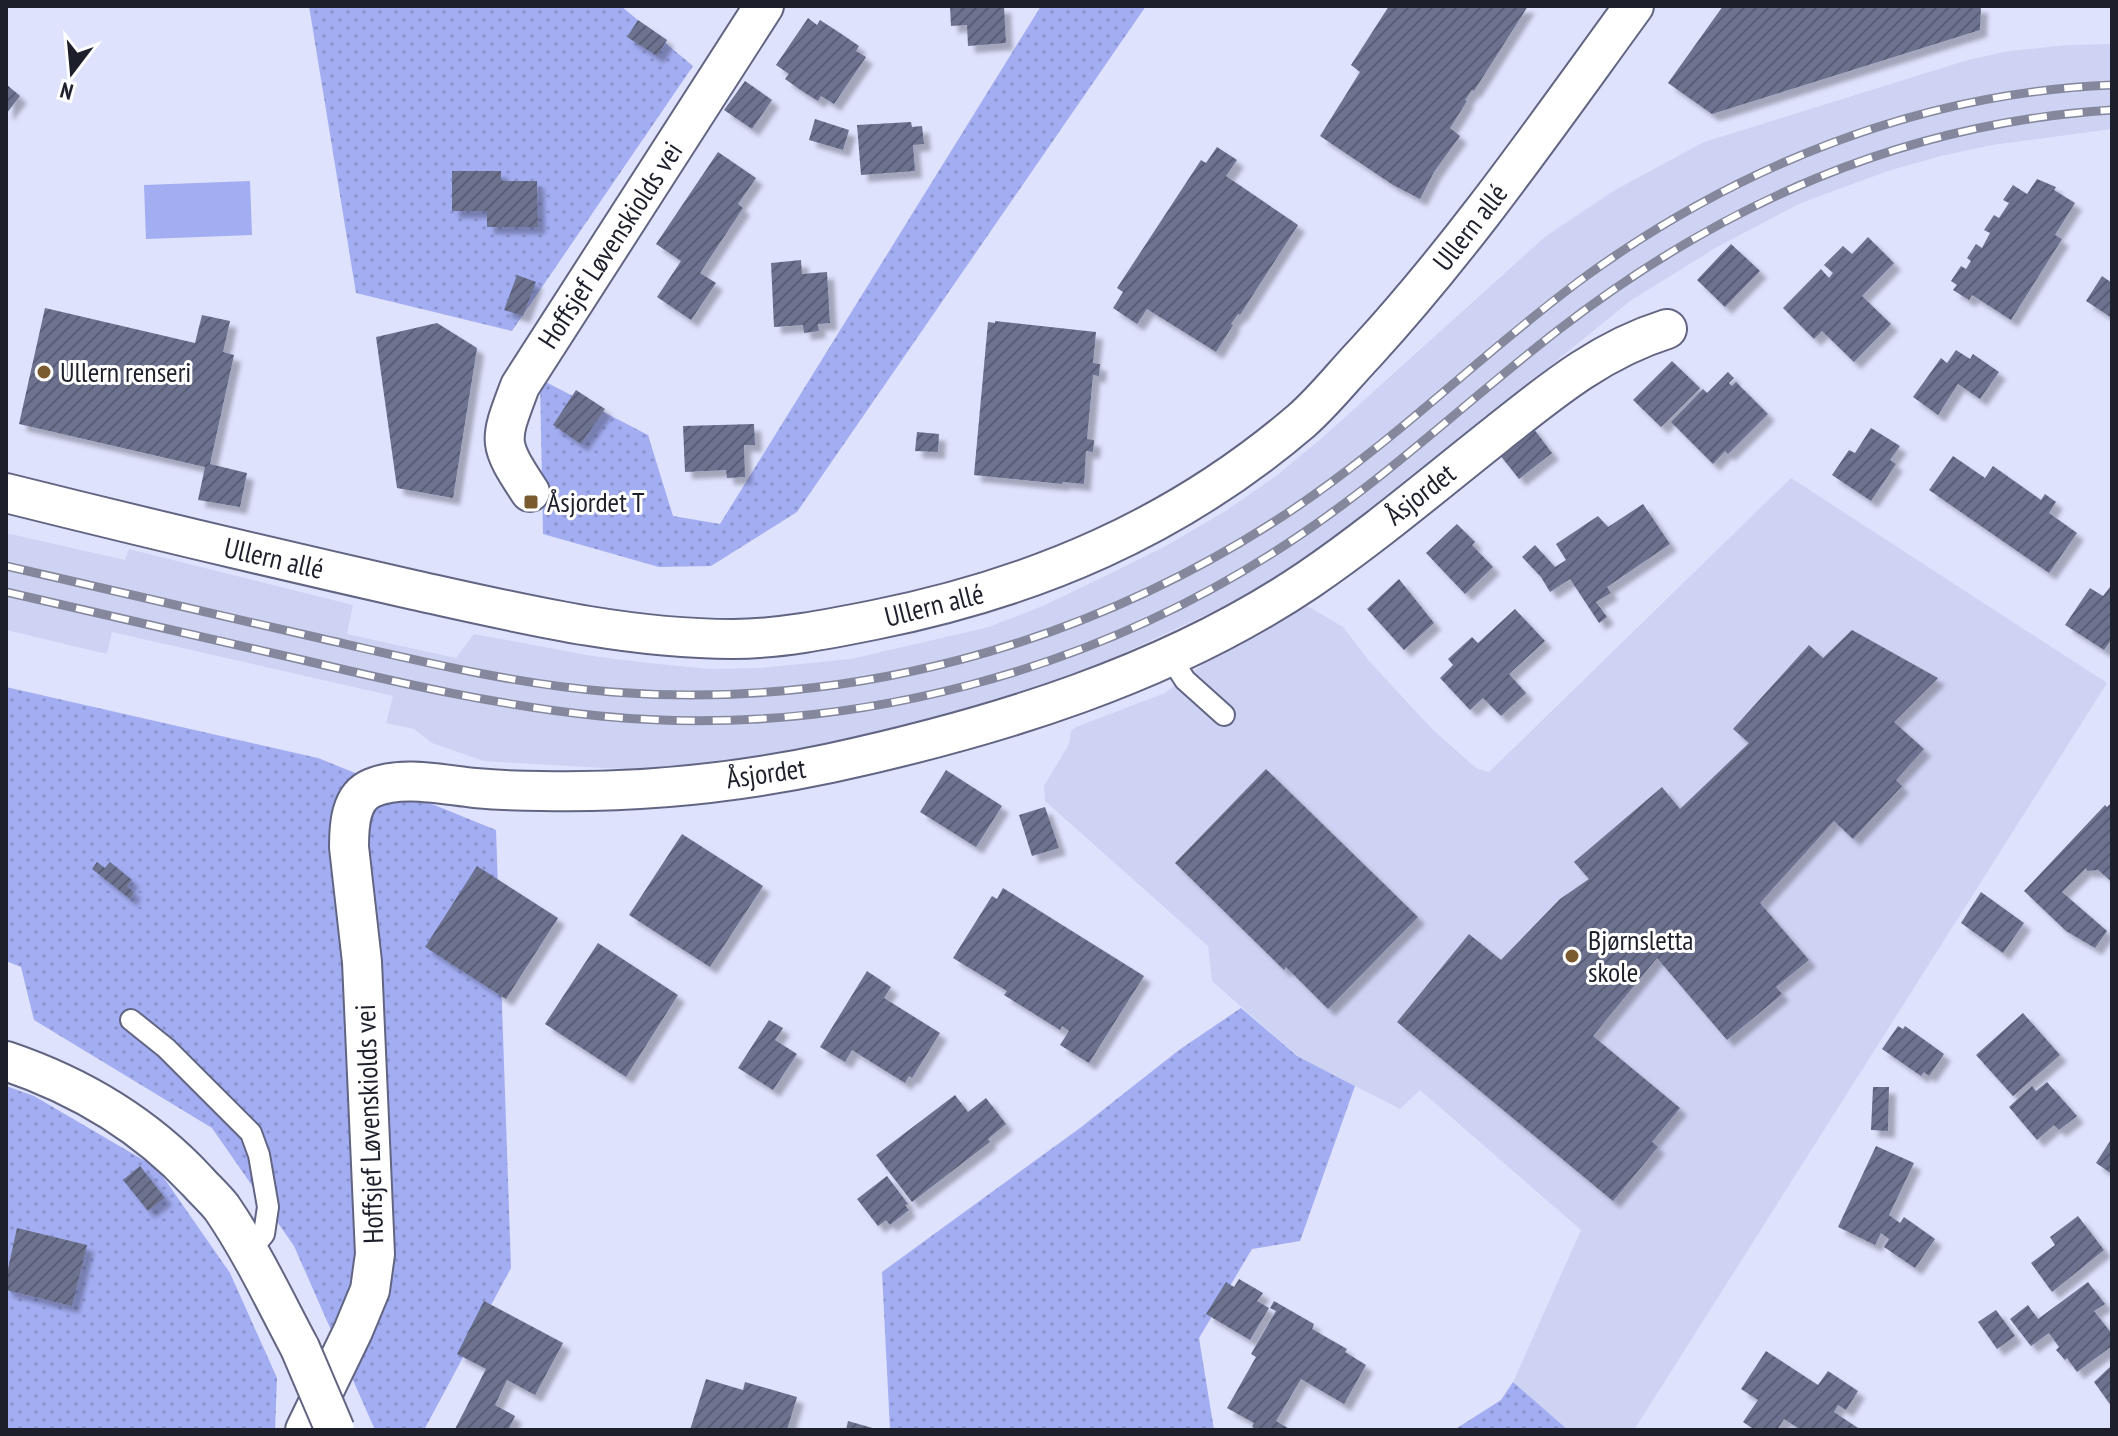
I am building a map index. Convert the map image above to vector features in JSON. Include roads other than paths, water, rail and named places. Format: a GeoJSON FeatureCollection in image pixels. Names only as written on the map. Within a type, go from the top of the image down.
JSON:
{"type":"FeatureCollection","features":[{"type":"Feature","properties":{"kind":"street","name":"Hoffsjef Løvenskiolds vei"},"geometry":{"type":"LineString","coordinates":[[530,492],[508,459],[502,433],[520,386],[764,6]]}},
{"type":"Feature","properties":{"kind":"street","name":"Ullern allé"},"geometry":{"type":"LineString","coordinates":[[6,493],[246,552],[537,617],[628,633],[736,639],[834,628],[933,608],[1017,583],[1142,532],[1222,481],[1303,420],[1406,307],[1503,188],[1634,6]]}},
{"type":"Feature","properties":{"kind":"street","name":"Åsjordet"},"geometry":{"type":"LineString","coordinates":[[354,805],[369,789],[395,783],[544,791],[686,785],[817,766],[1022,715],[1094,688],[1246,618],[1310,579],[1576,372],[1634,339],[1667,329]]}},
{"type":"Feature","properties":{"kind":"street","name":"Hoffsjef Løvenskiolds vei"},"geometry":{"type":"LineString","coordinates":[[305,1430],[370,1290],[375,1254],[362,962],[349,847],[354,805]]}},
{"type":"Feature","properties":{"kind":"street"},"geometry":{"type":"LineString","coordinates":[[6,1061],[72,1087],[113,1110],[148,1134],[220,1206],[249,1252],[300,1348],[335,1430]]}},
{"type":"Feature","properties":{"kind":"lane"},"geometry":{"type":"LineString","coordinates":[[1169,655],[1185,680],[1224,715]]}},
{"type":"Feature","properties":{"kind":"lane"},"geometry":{"type":"LineString","coordinates":[[131,1020],[166,1048],[251,1133],[259,1155],[268,1207],[264,1234],[249,1252]]}},
{"type":"Feature","properties":{"kind":"railway"},"geometry":{"type":"LineString","coordinates":[[6,566],[391,655],[538,683],[612,692],[701,695],[789,690],[877,678],[963,659],[1048,633],[1130,600],[1210,560],[1286,514],[1362,459],[1582,279],[1703,202],[1767,170],[1900,120],[1970,103],[2040,91],[2112,85]]}},
{"type":"Feature","properties":{"kind":"railway"},"geometry":{"type":"LineString","coordinates":[[6,592],[416,686],[600,716],[693,721],[786,717],[878,705],[970,685],[1059,657],[1145,622],[1228,580],[1339,508],[1557,331],[1619,286],[1684,245],[1750,209],[1818,178],[1888,152],[1960,132],[2035,118],[2112,110]]}},
{"type":"Feature","properties":{"kind":"place","name":"Ullern renseri"},"geometry":{"type":"Point","coordinates":[44,372]}},
{"type":"Feature","properties":{"kind":"place","name":"Åsjordet T"},"geometry":{"type":"Point","coordinates":[531,502]}},
{"type":"Feature","properties":{"kind":"place","name":"Bjørnsletta skole"},"geometry":{"type":"Point","coordinates":[1572,956]}}]}
